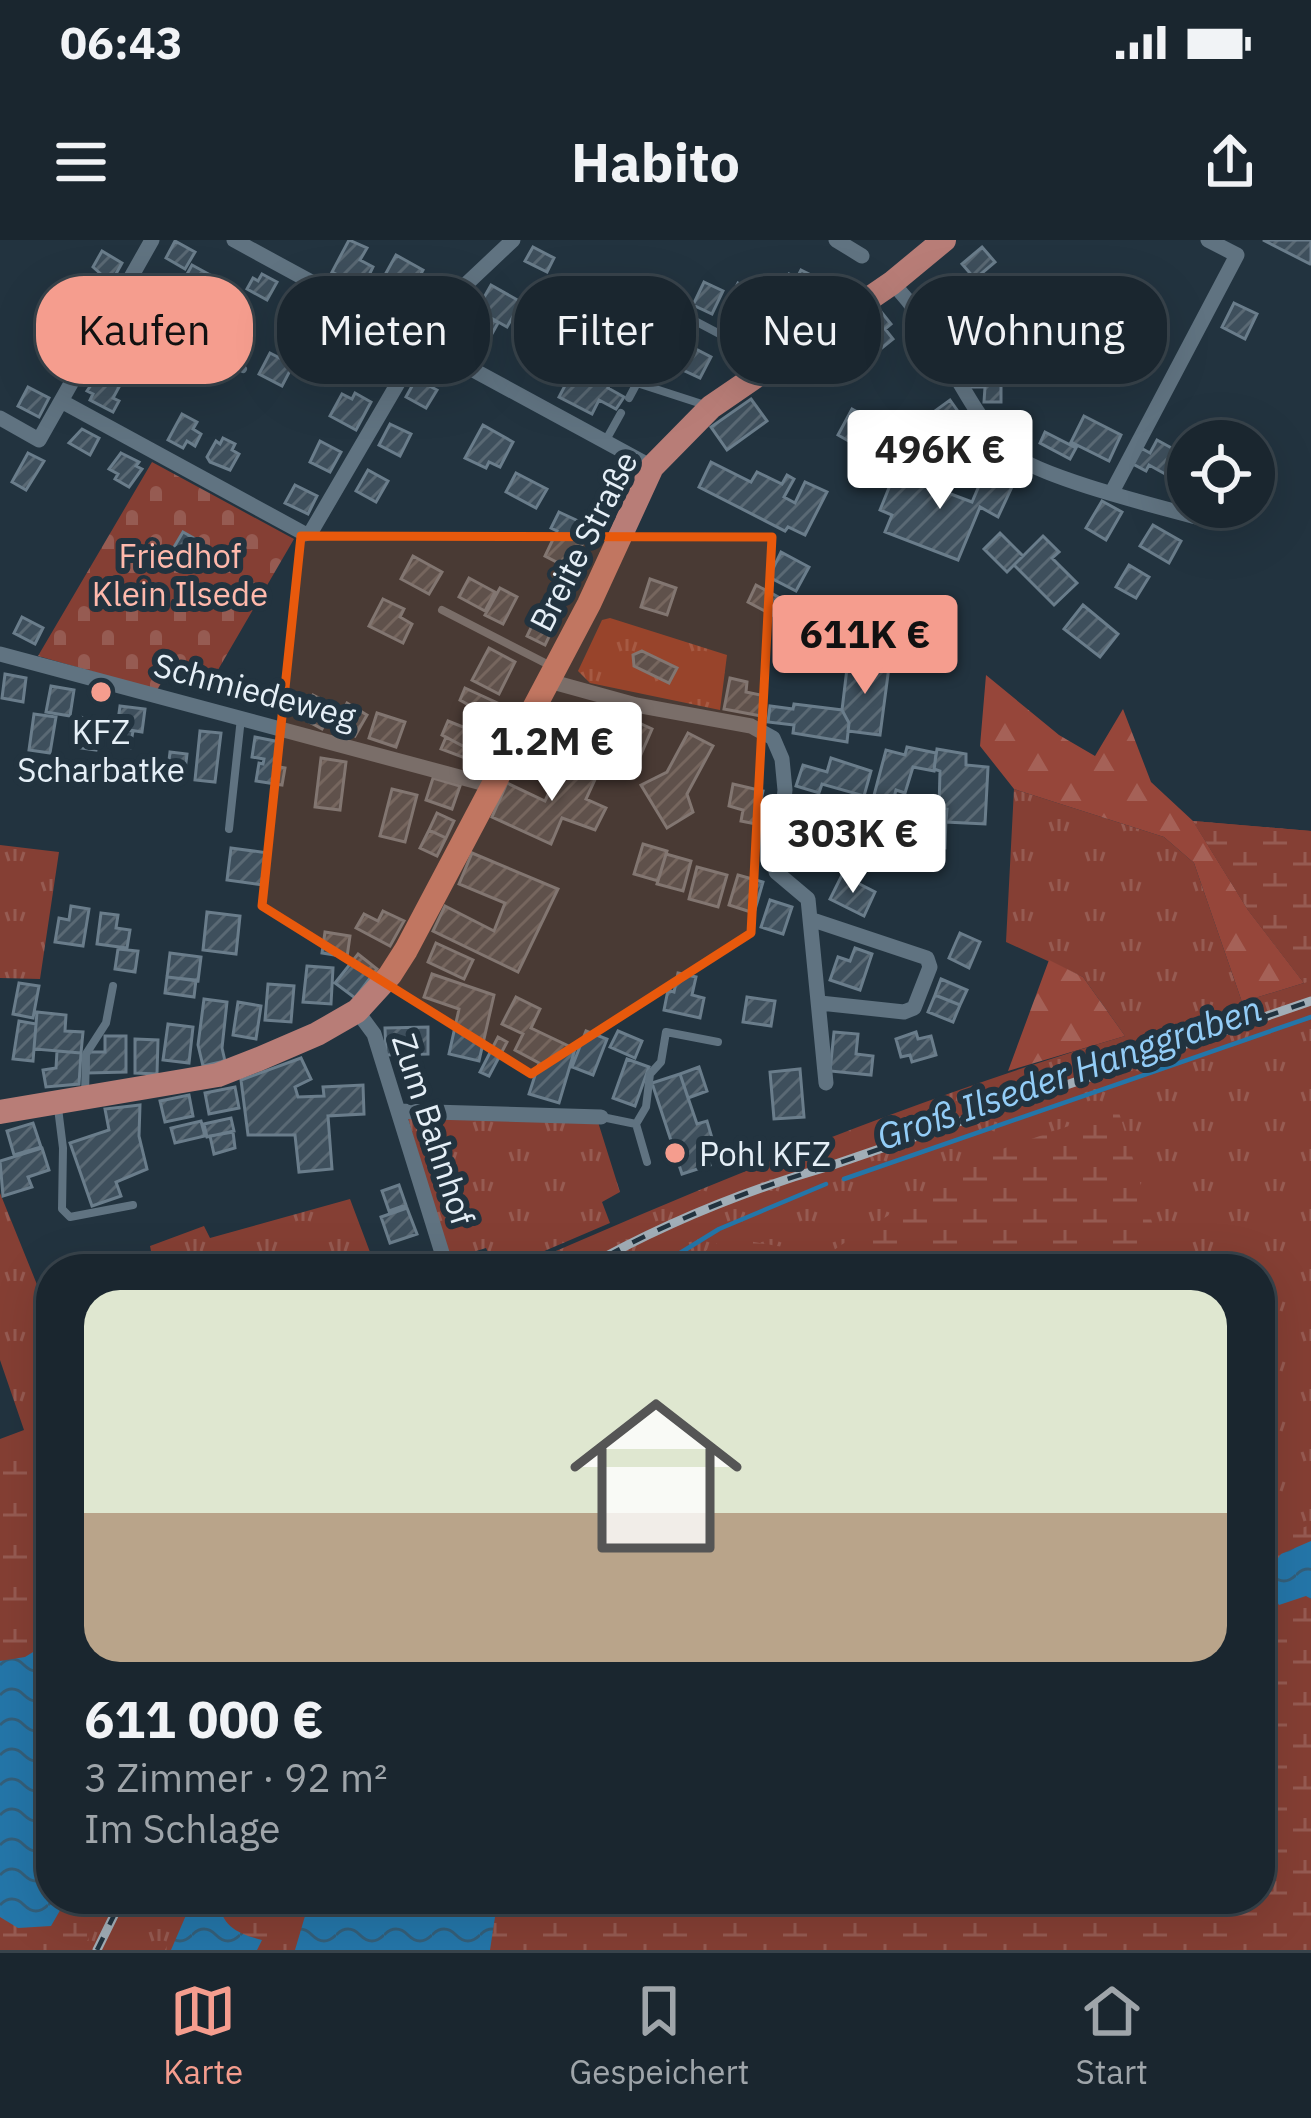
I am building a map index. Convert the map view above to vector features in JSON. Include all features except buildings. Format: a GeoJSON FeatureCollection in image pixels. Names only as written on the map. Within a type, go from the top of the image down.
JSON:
{"type":"FeatureCollection","features":[{"type":"Feature","properties":{"kind":"main road","name":"Breite Straße"},"geometry":{"type":"LineString","coordinates":[[881,291],[944,240]]}},
{"type":"Feature","properties":{"kind":"main road","name":"Breite Straße"},"geometry":{"type":"LineString","coordinates":[[0,1112],[218,1075],[317,1034],[357,1011],[406,950],[552,675],[652,467],[711,407],[745,384]]}},
{"type":"Feature","properties":{"kind":"street"},"geometry":{"type":"LineString","coordinates":[[131,276],[152,240]]}},
{"type":"Feature","properties":{"kind":"street"},"geometry":{"type":"LineString","coordinates":[[234,240],[301,276]]}},
{"type":"Feature","properties":{"kind":"street"},"geometry":{"type":"LineString","coordinates":[[475,276],[513,240]]}},
{"type":"Feature","properties":{"kind":"street"},"geometry":{"type":"LineString","coordinates":[[836,240],[862,256]]}},
{"type":"Feature","properties":{"kind":"street"},"geometry":{"type":"LineString","coordinates":[[1112,492],[1237,255],[1208,240]]}},
{"type":"Feature","properties":{"kind":"street"},"geometry":{"type":"LineString","coordinates":[[892,283],[1009,452],[1026,464],[1167,508]]}},
{"type":"Feature","properties":{"kind":"street"},"geometry":{"type":"LineString","coordinates":[[490,378],[652,467]]}},
{"type":"Feature","properties":{"kind":"street"},"geometry":{"type":"LineString","coordinates":[[0,418],[39,440],[70,384]]}},
{"type":"Feature","properties":{"kind":"street"},"geometry":{"type":"LineString","coordinates":[[61,401],[305,534],[311,532],[398,384]]}},
{"type":"Feature","properties":{"kind":"street","name":"Schmiedeweg"},"geometry":{"type":"LineString","coordinates":[[0,654],[493,786]]}},
{"type":"Feature","properties":{"kind":"street"},"geometry":{"type":"LineString","coordinates":[[552,675],[620,701],[751,726],[773,738],[782,759],[785,790],[776,872],[808,899],[813,920],[826,1083]]}},
{"type":"Feature","properties":{"kind":"street"},"geometry":{"type":"LineString","coordinates":[[813,920],[927,958],[930,967],[914,1008],[904,1012],[820,1003]]}},
{"type":"Feature","properties":{"kind":"street","name":"Zum Bahnhof"},"geometry":{"type":"LineString","coordinates":[[357,1011],[374,1034],[442,1254]]}},
{"type":"Feature","properties":{"kind":"street"},"geometry":{"type":"LineString","coordinates":[[398,1111],[601,1117]]}},
{"type":"Feature","properties":{"kind":"lane"},"geometry":{"type":"LineString","coordinates":[[628,398],[637,383],[711,407]]}},
{"type":"Feature","properties":{"kind":"lane"},"geometry":{"type":"LineString","coordinates":[[605,441],[621,412]]}},
{"type":"Feature","properties":{"kind":"lane"},"geometry":{"type":"LineString","coordinates":[[442,610],[552,675]]}},
{"type":"Feature","properties":{"kind":"lane"},"geometry":{"type":"LineString","coordinates":[[229,830],[241,716]]}},
{"type":"Feature","properties":{"kind":"lane"},"geometry":{"type":"LineString","coordinates":[[85,1096],[86,1054],[106,1023],[113,986]]}},
{"type":"Feature","properties":{"kind":"lane"},"geometry":{"type":"LineString","coordinates":[[635,1124],[646,1107],[650,1074],[661,1063],[666,1033],[718,1042]]}},
{"type":"Feature","properties":{"kind":"lane"},"geometry":{"type":"LineString","coordinates":[[57,1100],[63,1148],[62,1209],[70,1216],[133,1204]]}},
{"type":"Feature","properties":{"kind":"lane"},"geometry":{"type":"LineString","coordinates":[[601,1117],[635,1124]]}},
{"type":"Feature","properties":{"kind":"lane"},"geometry":{"type":"LineString","coordinates":[[635,1124],[647,1162]]}},
{"type":"Feature","properties":{"kind":"highlighted area"},"geometry":{"type":"Polygon","coordinates":[[[301,536],[772,537],[751,933],[531,1074],[262,906],[301,536]]]}},
{"type":"Feature","properties":{"kind":"green space","name":"Friedhof Klein Ilsede"},"geometry":{"type":"Polygon","coordinates":[[[152,462],[294,539],[208,687],[166,675],[157,690],[38,656],[152,462]]]}},
{"type":"Feature","properties":{"kind":"green space"},"geometry":{"type":"Polygon","coordinates":[[[610,618],[727,655],[720,710],[590,683],[578,671],[602,620],[610,618]]]}},
{"type":"Feature","properties":{"kind":"green space"},"geometry":{"type":"Polygon","coordinates":[[[986,675],[1059,735],[1095,756],[1123,709],[1151,782],[1193,821],[1248,910],[1304,983],[1242,1002],[1194,863],[1164,837],[1014,789],[980,746],[986,675]]]}},
{"type":"Feature","properties":{"kind":"green space"},"geometry":{"type":"Polygon","coordinates":[[[1014,789],[1164,837],[1194,863],[1242,1002],[1304,983],[1248,910],[1193,821],[1311,831],[1311,1950],[0,1950],[0,1439],[24,1430],[0,1360],[0,1193],[36,1282],[36,1914],[1275,1914],[1275,1254],[549,1254],[816,1143],[969,1086],[1125,1036],[1083,977],[1006,942],[1014,789]]]}},
{"type":"Feature","properties":{"kind":"green space"},"geometry":{"type":"Polygon","coordinates":[[[1193,821],[1311,831],[1311,981],[1304,983],[1248,910],[1193,821]]]}},
{"type":"Feature","properties":{"kind":"green space"},"geometry":{"type":"Polygon","coordinates":[[[0,845],[59,852],[40,979],[0,978],[0,845]]]}},
{"type":"Feature","properties":{"kind":"green space"},"geometry":{"type":"Polygon","coordinates":[[[1049,960],[1083,977],[1125,1036],[1008,1071],[1049,960]]]}},
{"type":"Feature","properties":{"kind":"green space"},"geometry":{"type":"Polygon","coordinates":[[[1118,1109],[1162,1254],[829,1254],[985,1155],[1118,1109]]]}},
{"type":"Feature","properties":{"kind":"green space"},"geometry":{"type":"Polygon","coordinates":[[[408,1119],[598,1122],[620,1192],[602,1202],[610,1223],[537,1254],[489,1254],[486,1248],[448,1254],[408,1119]]]}},
{"type":"Feature","properties":{"kind":"green space"},"geometry":{"type":"Polygon","coordinates":[[[350,1199],[371,1254],[152,1254],[150,1246],[204,1226],[210,1238],[350,1199]]]}},
{"type":"Feature","properties":{"kind":"green space"},"geometry":{"type":"Polygon","coordinates":[[[726,1237],[783,1247],[796,1254],[701,1254],[726,1237]]]}},
{"type":"Feature","properties":{"kind":"green space"},"geometry":{"type":"Polygon","coordinates":[[[26,1443],[36,1499],[36,1914],[100,1914],[83,1950],[0,1950],[0,1452],[26,1443]]]}},
{"type":"Feature","properties":{"kind":"green space"},"geometry":{"type":"Polygon","coordinates":[[[1311,1525],[1311,1950],[165,1950],[182,1914],[1275,1914],[1275,1531],[1278,1535],[1311,1525]]]}},
{"type":"Feature","properties":{"kind":"water"},"geometry":{"type":"Polygon","coordinates":[[[1311,1541],[1311,1599],[1306,1596],[1279,1605],[1275,1562],[1281,1554],[1311,1541]]]}},
{"type":"Feature","properties":{"kind":"water"},"geometry":{"type":"Polygon","coordinates":[[[36,1650],[36,1914],[58,1914],[51,1926],[18,1928],[0,1917],[0,1661],[36,1650]]]}},
{"type":"Feature","properties":{"kind":"water"},"geometry":{"type":"Polygon","coordinates":[[[187,1914],[222,1914],[232,1927],[262,1940],[257,1950],[171,1950],[187,1914]]]}},
{"type":"Feature","properties":{"kind":"water"},"geometry":{"type":"Polygon","coordinates":[[[306,1914],[497,1914],[490,1950],[295,1950],[306,1914]]]}},
{"type":"Feature","properties":{"kind":"waterway","name":"Groß Ilseder Hanggraben"},"geometry":{"type":"LineString","coordinates":[[844,1179],[1311,1017]]}},
{"type":"Feature","properties":{"kind":"waterway","name":"Groß Ilseder Hanggraben"},"geometry":{"type":"LineString","coordinates":[[678,1254],[719,1229],[826,1184]]}},
{"type":"Feature","properties":{"kind":"railway"},"geometry":{"type":"LineString","coordinates":[[611,1254],[734,1198],[1311,1001]]}},
{"type":"Feature","properties":{"kind":"railway"},"geometry":{"type":"LineString","coordinates":[[97,1950],[115,1914]]}},
{"type":"Feature","properties":{"kind":"place","name":"KFZ Scharbatke"},"geometry":{"type":"Point","coordinates":[101,692]}},
{"type":"Feature","properties":{"kind":"place","name":"Pohl KFZ"},"geometry":{"type":"Point","coordinates":[675,1153]}}]}
